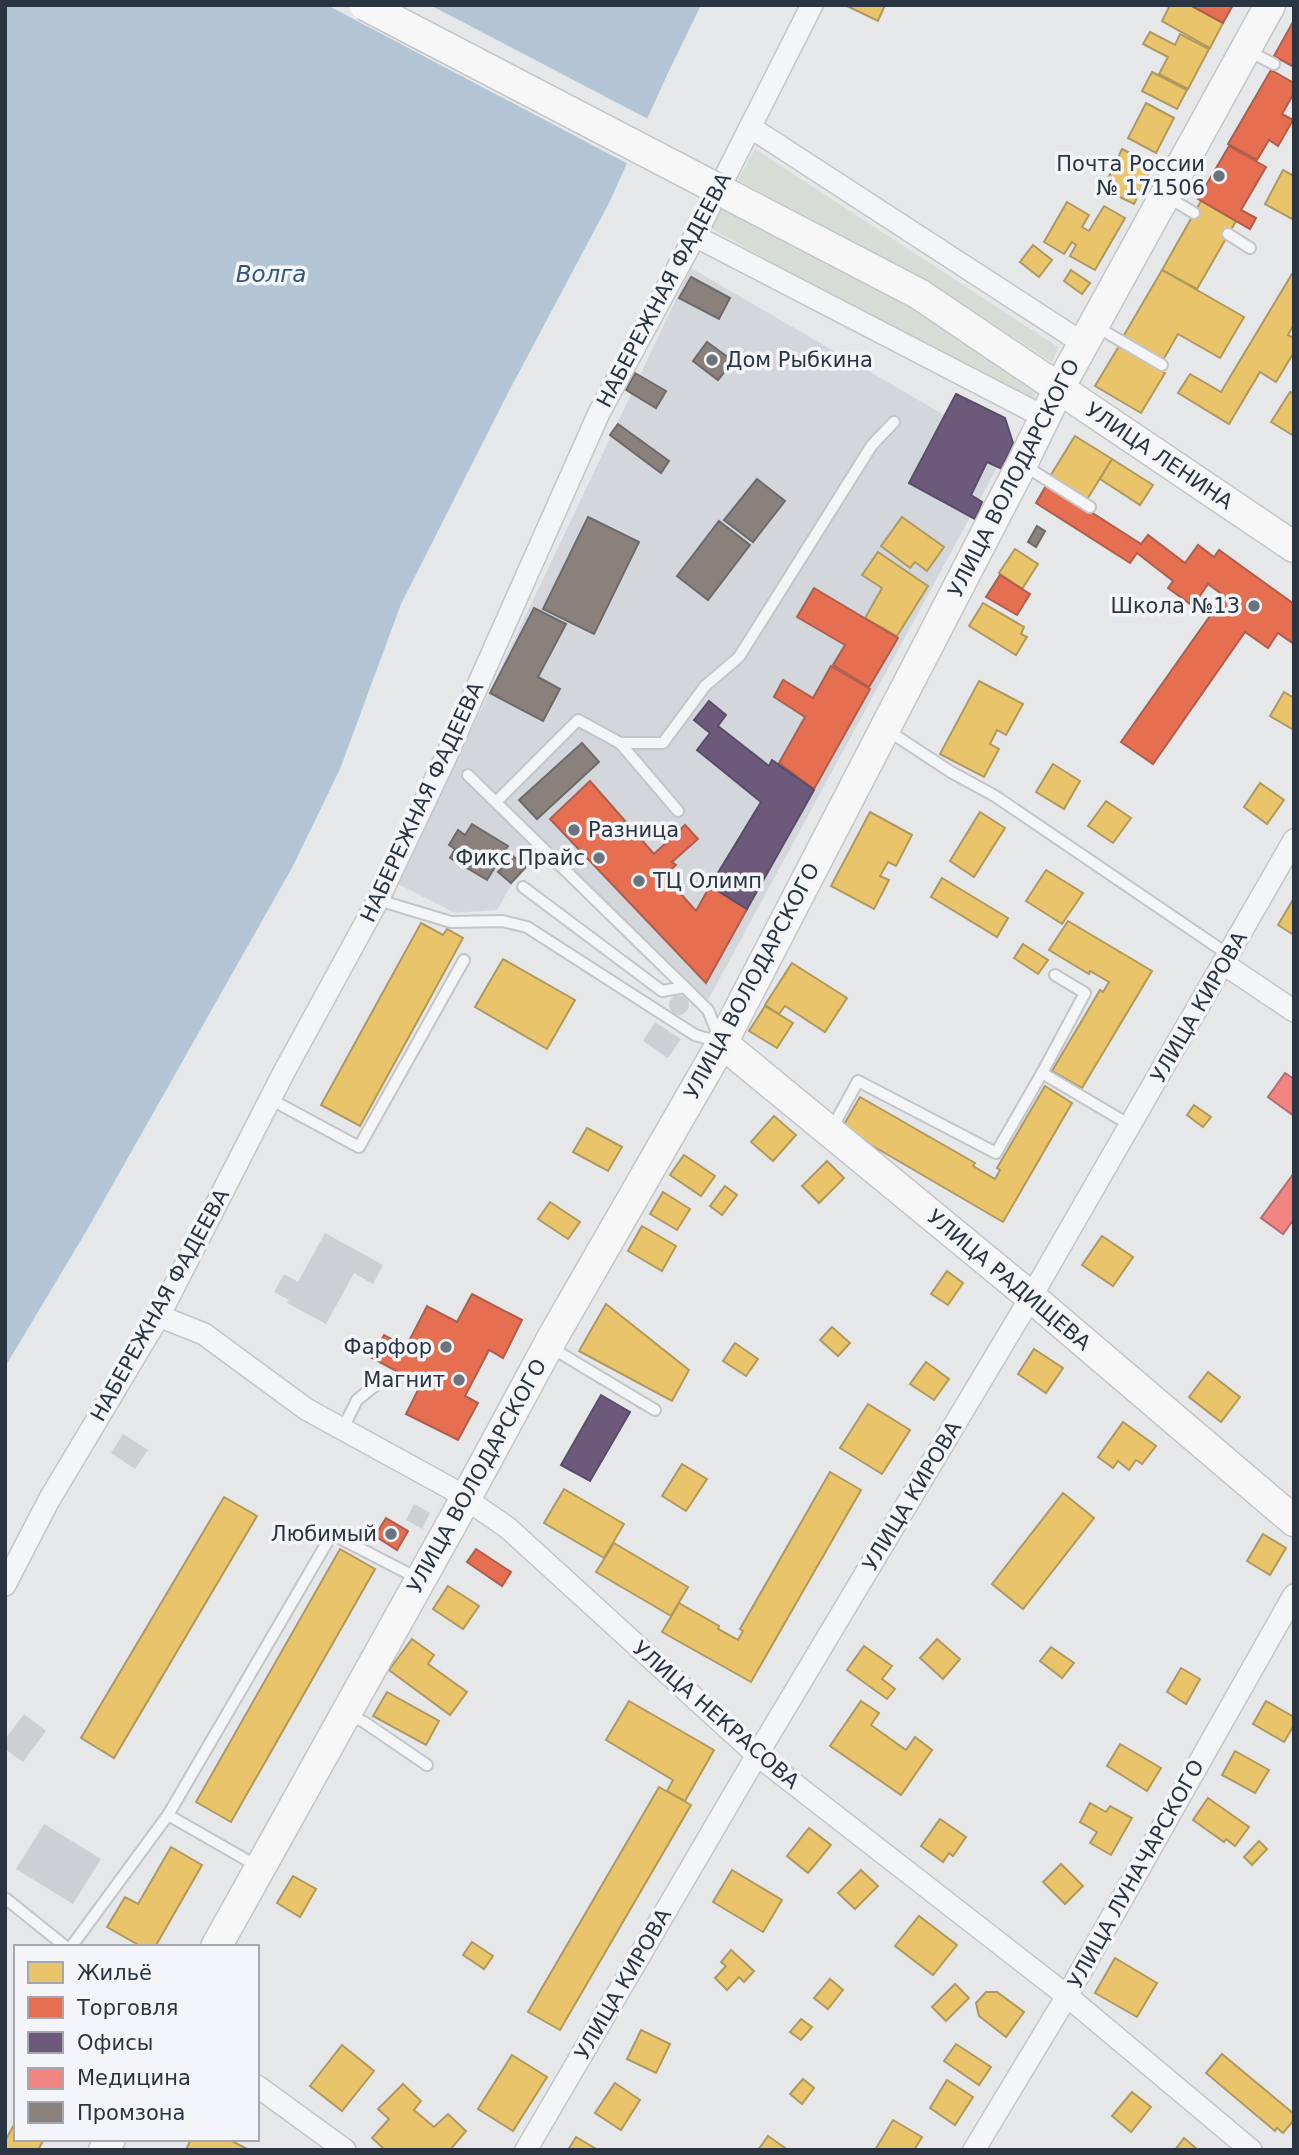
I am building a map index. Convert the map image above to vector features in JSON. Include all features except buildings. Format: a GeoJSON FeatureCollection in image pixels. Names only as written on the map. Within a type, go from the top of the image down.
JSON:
{"type":"FeatureCollection","features":[{"type":"Feature","properties":{"kind":"main road","name":"УЛИЦА ЛЕНИНА"},"geometry":{"type":"LineString","coordinates":[[365,5],[919,295],[1294,547]]}},
{"type":"Feature","properties":{"kind":"main road","name":"УЛИЦА ВОЛОДАРСКОГО"},"geometry":{"type":"LineString","coordinates":[[217,1945],[466,1499],[548,1346],[722,1043],[1046,418],[1059,388],[1270,5]]}},
{"type":"Feature","properties":{"kind":"main road","name":"УЛИЦА РАДИЩЕВА"},"geometry":{"type":"LineString","coordinates":[[722,1043],[1031,1297],[1294,1521]]}},
{"type":"Feature","properties":{"kind":"street","name":"НАБЕРЕЖНАЯ ФАДЕЕВА"},"geometry":{"type":"LineString","coordinates":[[5,1586],[49,1500],[159,1316],[270,1099],[378,900],[445,759],[599,413],[695,236],[812,5]]}},
{"type":"Feature","properties":{"kind":"street"},"geometry":{"type":"LineString","coordinates":[[750,127],[1089,335]]}},
{"type":"Feature","properties":{"kind":"street"},"geometry":{"type":"LineString","coordinates":[[695,236],[1046,418]]}},
{"type":"Feature","properties":{"kind":"street","name":"УЛИЦА КИРОВА"},"geometry":{"type":"LineString","coordinates":[[526,2150],[757,1755],[1031,1297],[1294,840]]}},
{"type":"Feature","properties":{"kind":"street"},"geometry":{"type":"LineString","coordinates":[[1226,959],[1294,1011]]}},
{"type":"Feature","properties":{"kind":"street","name":"УЛИЦА НЕКРАСОВА"},"geometry":{"type":"LineString","coordinates":[[159,1316],[204,1334],[306,1409],[466,1499],[508,1528],[757,1755],[1068,1996],[1251,2150]]}},
{"type":"Feature","properties":{"kind":"street","name":"УЛИЦА ЛУНАЧАРСКОГО"},"geometry":{"type":"LineString","coordinates":[[975,2150],[1068,1996],[1294,1595]]}},
{"type":"Feature","properties":{"kind":"street"},"geometry":{"type":"LineString","coordinates":[[259,2087],[345,2150]]}},
{"type":"Feature","properties":{"kind":"lane"},"geometry":{"type":"LineString","coordinates":[[1245,50],[1273,64]]}},
{"type":"Feature","properties":{"kind":"lane"},"geometry":{"type":"LineString","coordinates":[[1166,195],[1194,213]]}},
{"type":"Feature","properties":{"kind":"lane"},"geometry":{"type":"LineString","coordinates":[[1228,234],[1250,248]]}},
{"type":"Feature","properties":{"kind":"lane"},"geometry":{"type":"LineString","coordinates":[[1089,335],[1162,365]]}},
{"type":"Feature","properties":{"kind":"lane"},"geometry":{"type":"LineString","coordinates":[[620,743],[663,743],[705,685],[739,657],[872,445],[894,422]]}},
{"type":"Feature","properties":{"kind":"lane"},"geometry":{"type":"LineString","coordinates":[[1022,464],[1090,506]]}},
{"type":"Feature","properties":{"kind":"lane"},"geometry":{"type":"LineString","coordinates":[[496,802],[578,720],[620,743],[678,811]]}},
{"type":"Feature","properties":{"kind":"lane"},"geometry":{"type":"LineString","coordinates":[[885,729],[951,772],[995,796],[1226,959]]}},
{"type":"Feature","properties":{"kind":"lane"},"geometry":{"type":"LineString","coordinates":[[468,775],[708,1010],[722,1043]]}},
{"type":"Feature","properties":{"kind":"lane"},"geometry":{"type":"LineString","coordinates":[[523,887],[662,991],[668,1018]]}},
{"type":"Feature","properties":{"kind":"lane"},"geometry":{"type":"LineString","coordinates":[[378,900],[451,922],[502,921],[527,927],[695,1035],[722,1043]]}},
{"type":"Feature","properties":{"kind":"lane"},"geometry":{"type":"LineString","coordinates":[[270,1099],[359,1147],[464,960]]}},
{"type":"Feature","properties":{"kind":"lane"},"geometry":{"type":"LineString","coordinates":[[830,1132],[858,1081],[996,1153],[1086,993],[1055,975]]}},
{"type":"Feature","properties":{"kind":"lane"},"geometry":{"type":"LineString","coordinates":[[662,991],[685,987]]}},
{"type":"Feature","properties":{"kind":"lane"},"geometry":{"type":"LineString","coordinates":[[1042,1073],[1130,1125]]}},
{"type":"Feature","properties":{"kind":"lane"},"geometry":{"type":"LineString","coordinates":[[548,1346],[655,1410]]}},
{"type":"Feature","properties":{"kind":"lane"},"geometry":{"type":"LineString","coordinates":[[342,1430],[357,1399],[382,1380]]}},
{"type":"Feature","properties":{"kind":"lane"},"geometry":{"type":"LineString","coordinates":[[70,1945],[168,1815],[332,1534],[420,1580]]}},
{"type":"Feature","properties":{"kind":"lane"},"geometry":{"type":"LineString","coordinates":[[346,1714],[364,1722],[427,1765]]}},
{"type":"Feature","properties":{"kind":"lane"},"geometry":{"type":"LineString","coordinates":[[168,1815],[260,1868]]}},
{"type":"Feature","properties":{"kind":"lane"},"geometry":{"type":"LineString","coordinates":[[5,1898],[65,1945]]}},
{"type":"Feature","properties":{"kind":"shaded area"},"geometry":{"type":"Polygon","coordinates":[[[755,149],[1058,347],[1052,362],[926,281],[738,180],[755,149]]]}},
{"type":"Feature","properties":{"kind":"shaded area"},"geometry":{"type":"Polygon","coordinates":[[[723,208],[910,308],[1038,390],[1027,407],[711,228],[723,208]]]}},
{"type":"Feature","properties":{"kind":"shaded area"},"geometry":{"type":"Polygon","coordinates":[[[691,268],[1006,451],[708,1000],[531,851],[497,910],[455,913],[398,884],[691,268]]]}},
{"type":"Feature","properties":{"kind":"water","name":"Волга"},"geometry":{"type":"Polygon","coordinates":[[[5,5],[701,5],[609,203],[509,391],[401,604],[340,769],[293,866],[87,1230],[5,1367],[5,5]]]}},
{"type":"Feature","properties":{"kind":"pier"},"geometry":{"type":"Polygon","coordinates":[[[327,5],[430,5],[650,120],[630,165],[327,5]]]}},
{"type":"Feature","properties":{"kind":"place","name":"Почта России № 171506"},"geometry":{"type":"Point","coordinates":[1219,176]}},
{"type":"Feature","properties":{"kind":"place","name":"Дом Рыбкина"},"geometry":{"type":"Point","coordinates":[712,360]}},
{"type":"Feature","properties":{"kind":"place","name":"Школа №13"},"geometry":{"type":"Point","coordinates":[1254,606]}},
{"type":"Feature","properties":{"kind":"place","name":"Разница"},"geometry":{"type":"Point","coordinates":[574,830]}},
{"type":"Feature","properties":{"kind":"place","name":"Фикс Прайс"},"geometry":{"type":"Point","coordinates":[599,858]}},
{"type":"Feature","properties":{"kind":"place","name":"ТЦ Олимп"},"geometry":{"type":"Point","coordinates":[639,881]}},
{"type":"Feature","properties":{"kind":"place","name":"Фарфор"},"geometry":{"type":"Point","coordinates":[446,1347]}},
{"type":"Feature","properties":{"kind":"place","name":"Магнит"},"geometry":{"type":"Point","coordinates":[459,1380]}},
{"type":"Feature","properties":{"kind":"place","name":"Любимый"},"geometry":{"type":"Point","coordinates":[391,1534]}}]}
